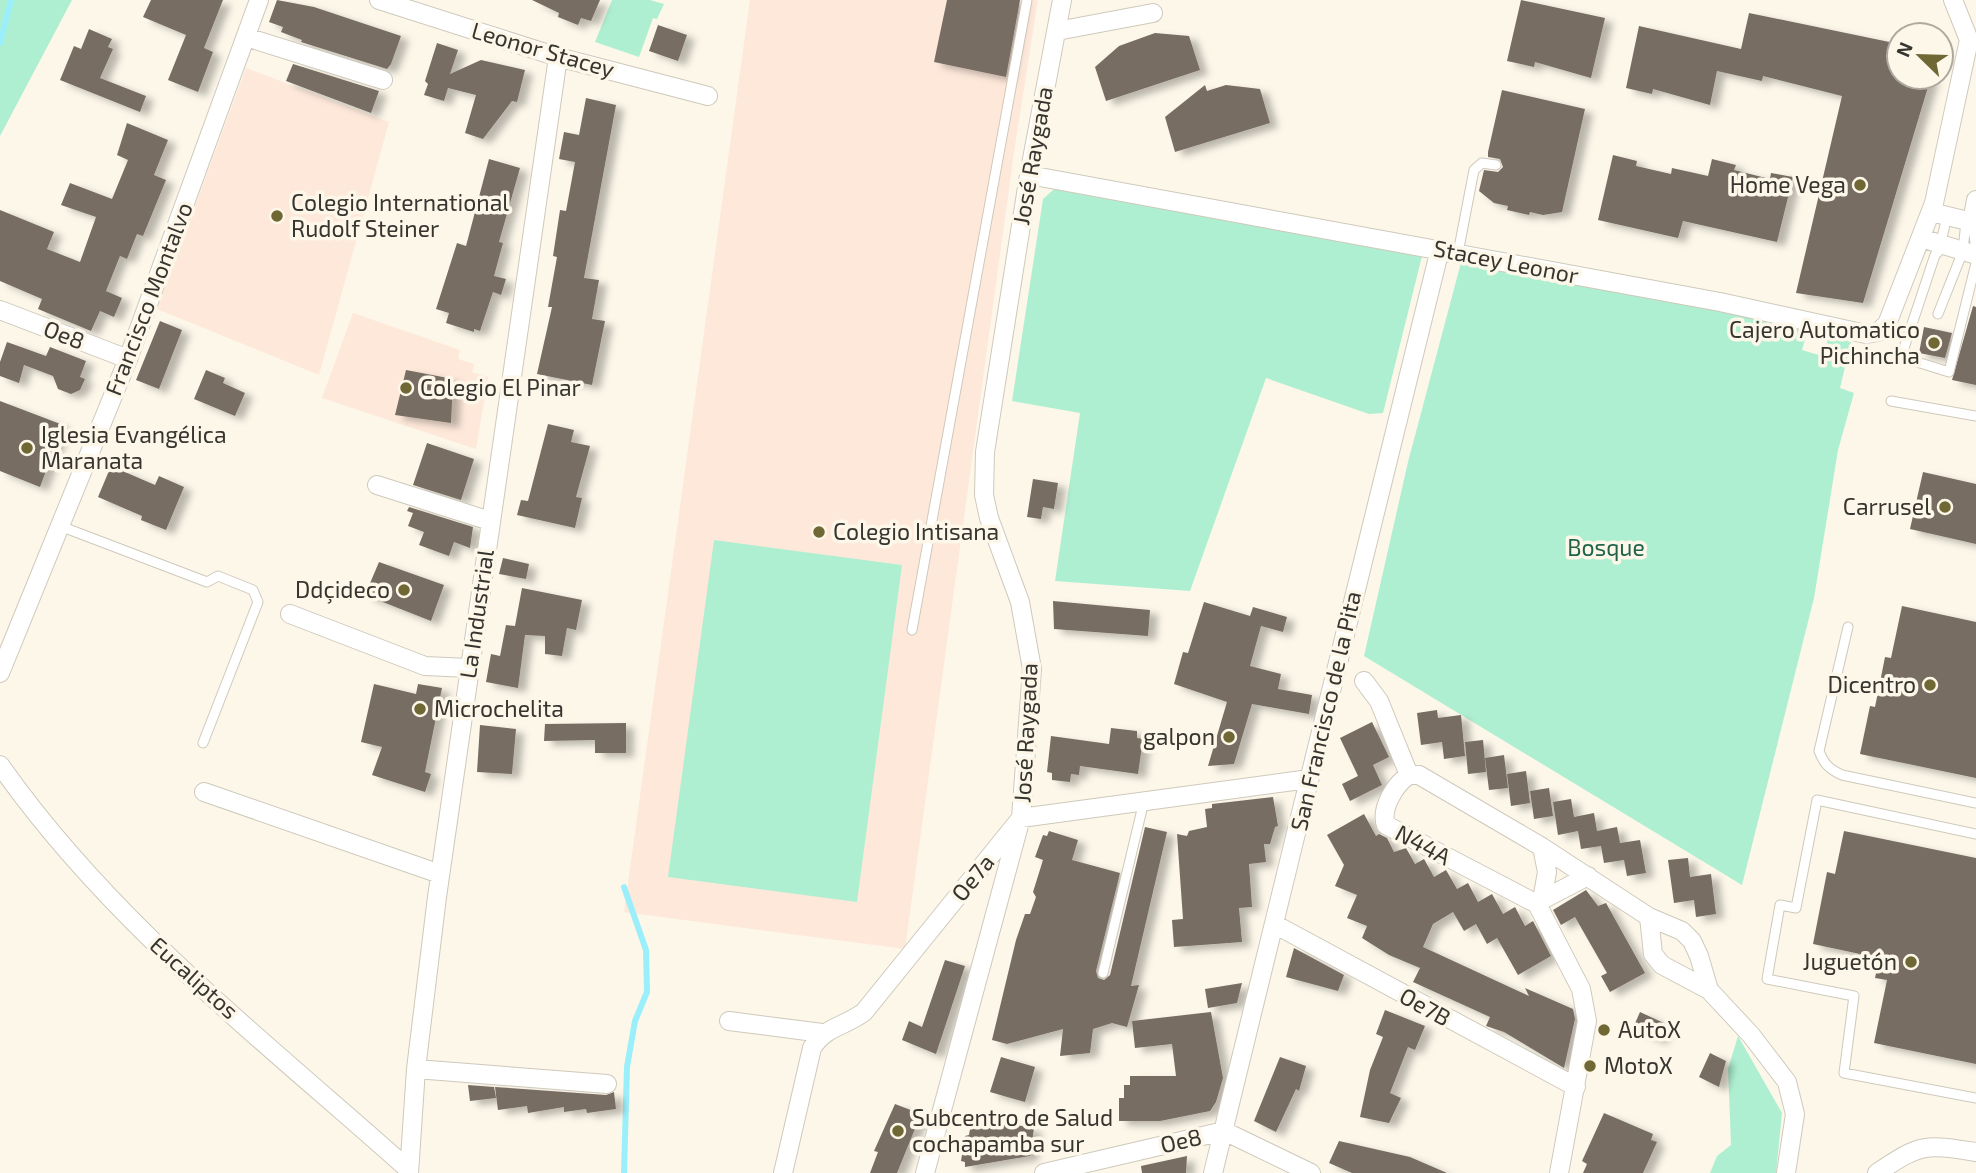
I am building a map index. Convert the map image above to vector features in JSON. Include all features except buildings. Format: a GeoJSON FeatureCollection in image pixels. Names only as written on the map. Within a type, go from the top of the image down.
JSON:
{"type":"FeatureCollection","features":[{"type":"Feature","properties":{"kind":"street","name":"Francisco Montalvo"},"geometry":{"type":"LineString","coordinates":[[0,672],[128,359],[259,0]]}},
{"type":"Feature","properties":{"kind":"street","name":"Leonor Stacey"},"geometry":{"type":"LineString","coordinates":[[379,0],[558,57],[708,96]]}},
{"type":"Feature","properties":{"kind":"street","name":"José Raygada"},"geometry":{"type":"LineString","coordinates":[[925,1173],[1021,818],[1032,668],[1029,637],[1020,603],[989,518],[985,452],[1029,175],[1062,0]]}},
{"type":"Feature","properties":{"kind":"street","name":"Stacey Leonor"},"geometry":{"type":"LineString","coordinates":[[1029,175],[1720,302],[1866,334],[1878,332],[1887,324],[1921,238],[1939,214],[1969,40],[1953,0]]}},
{"type":"Feature","properties":{"kind":"street"},"geometry":{"type":"LineString","coordinates":[[1057,30],[1153,13]]}},
{"type":"Feature","properties":{"kind":"street"},"geometry":{"type":"LineString","coordinates":[[246,37],[383,80]]}},
{"type":"Feature","properties":{"kind":"street","name":"La Industrial"},"geometry":{"type":"LineString","coordinates":[[409,1171],[416,1069],[440,874],[558,57]]}},
{"type":"Feature","properties":{"kind":"street"},"geometry":{"type":"LineString","coordinates":[[1939,214],[1971,222],[1976,200]]}},
{"type":"Feature","properties":{"kind":"street"},"geometry":{"type":"LineString","coordinates":[[1921,238],[1973,254]]}},
{"type":"Feature","properties":{"kind":"street","name":"San Francisco de la Pita"},"geometry":{"type":"LineString","coordinates":[[1213,1173],[1276,925],[1339,647],[1449,251]]}},
{"type":"Feature","properties":{"kind":"street","name":"Oe8"},"geometry":{"type":"LineString","coordinates":[[0,310],[128,359]]}},
{"type":"Feature","properties":{"kind":"street"},"geometry":{"type":"LineString","coordinates":[[377,485],[490,521]]}},
{"type":"Feature","properties":{"kind":"street"},"geometry":{"type":"LineString","coordinates":[[289,614],[425,666],[469,668]]}},
{"type":"Feature","properties":{"kind":"street"},"geometry":{"type":"LineString","coordinates":[[1364,681],[1379,701],[1409,775],[1419,775],[1542,847],[1649,918],[1682,931],[1692,941],[1709,990]]}},
{"type":"Feature","properties":{"kind":"street","name":"Eucaliptos"},"geometry":{"type":"LineString","coordinates":[[0,765],[21,795],[132,922],[409,1171]]}},
{"type":"Feature","properties":{"kind":"street","name":"N44A"},"geometry":{"type":"LineString","coordinates":[[1409,775],[1397,785],[1387,807],[1384,818],[1386,825],[1540,902]]}},
{"type":"Feature","properties":{"kind":"street"},"geometry":{"type":"LineString","coordinates":[[1021,818],[1309,779]]}},
{"type":"Feature","properties":{"kind":"street"},"geometry":{"type":"LineString","coordinates":[[204,792],[440,874]]}},
{"type":"Feature","properties":{"kind":"street","name":"Oe7a"},"geometry":{"type":"LineString","coordinates":[[822,1033],[850,1023],[864,1012],[1021,818]]}},
{"type":"Feature","properties":{"kind":"street"},"geometry":{"type":"LineString","coordinates":[[1542,847],[1547,872],[1540,902],[1581,989],[1587,1021],[1559,1173]]}},
{"type":"Feature","properties":{"kind":"street"},"geometry":{"type":"LineString","coordinates":[[1540,902],[1588,876]]}},
{"type":"Feature","properties":{"kind":"street"},"geometry":{"type":"LineString","coordinates":[[1649,918],[1653,954],[1662,965],[1709,990],[1751,1035],[1787,1082],[1795,1114],[1786,1173]]}},
{"type":"Feature","properties":{"kind":"street","name":"Oe7B"},"geometry":{"type":"LineString","coordinates":[[1276,925],[1576,1087]]}},
{"type":"Feature","properties":{"kind":"street"},"geometry":{"type":"LineString","coordinates":[[729,1021],[822,1033],[806,1064],[783,1173]]}},
{"type":"Feature","properties":{"kind":"street"},"geometry":{"type":"LineString","coordinates":[[416,1069],[607,1084]]}},
{"type":"Feature","properties":{"kind":"street","name":"Oe8"},"geometry":{"type":"LineString","coordinates":[[1044,1173],[1224,1131],[1311,1173]]}},
{"type":"Feature","properties":{"kind":"street"},"geometry":{"type":"LineString","coordinates":[[1877,1173],[1904,1155],[1931,1145],[1976,1152]]}},
{"type":"Feature","properties":{"kind":"lane"},"geometry":{"type":"LineString","coordinates":[[912,630],[1027,0]]}},
{"type":"Feature","properties":{"kind":"lane"},"geometry":{"type":"LineString","coordinates":[[1449,251],[1474,170],[1482,163],[1496,165]]}},
{"type":"Feature","properties":{"kind":"lane"},"geometry":{"type":"LineString","coordinates":[[1939,214],[1941,244],[1901,357],[1950,372],[1973,254],[1971,222]]}},
{"type":"Feature","properties":{"kind":"lane"},"geometry":{"type":"LineString","coordinates":[[1938,314],[1973,254]]}},
{"type":"Feature","properties":{"kind":"lane"},"geometry":{"type":"LineString","coordinates":[[1891,401],[1976,416]]}},
{"type":"Feature","properties":{"kind":"lane"},"geometry":{"type":"LineString","coordinates":[[60,526],[207,582],[218,576],[253,590],[258,602],[203,743]]}},
{"type":"Feature","properties":{"kind":"lane"},"geometry":{"type":"LineString","coordinates":[[1848,627],[1819,751],[1823,761],[1830,769],[1843,775],[1976,803]]}},
{"type":"Feature","properties":{"kind":"lane"},"geometry":{"type":"LineString","coordinates":[[1976,834],[1817,800],[1796,908],[1780,905],[1767,979],[1854,996],[1844,1073],[1976,1098]]}},
{"type":"Feature","properties":{"kind":"lane"},"geometry":{"type":"LineString","coordinates":[[1103,973],[1144,802]]}},
{"type":"Feature","properties":{"kind":"shaded area","name":"Colegio Intisana"},"geometry":{"type":"Polygon","coordinates":[[[750,0],[1038,0],[1014,152],[905,949],[624,912],[750,0]]]}},
{"type":"Feature","properties":{"kind":"shaded area","name":"Colegio International Rudolf Steiner"},"geometry":{"type":"Polygon","coordinates":[[[246,68],[389,122],[319,375],[157,309],[246,68]]]}},
{"type":"Feature","properties":{"kind":"shaded area","name":"Colegio El Pinar"},"geometry":{"type":"Polygon","coordinates":[[[353,313],[460,350],[458,359],[474,364],[472,372],[488,377],[476,449],[322,398],[353,313]]]}},
{"type":"Feature","properties":{"kind":"green space"},"geometry":{"type":"Polygon","coordinates":[[[0,0],[72,0],[0,136],[0,0]]]}},
{"type":"Feature","properties":{"kind":"green space"},"geometry":{"type":"Polygon","coordinates":[[[612,0],[650,0],[664,4],[657,19],[653,18],[639,57],[595,42],[612,0]]]}},
{"type":"Feature","properties":{"kind":"green space"},"geometry":{"type":"Polygon","coordinates":[[[1066,187],[1422,256],[1383,413],[1369,414],[1266,378],[1190,591],[1055,581],[1080,413],[1012,401],[1043,199],[1053,190],[1066,187]]]}},
{"type":"Feature","properties":{"kind":"green space","name":"Bosque"},"geometry":{"type":"Polygon","coordinates":[[[1463,255],[1808,329],[1802,350],[1822,356],[1829,337],[1851,342],[1840,388],[1854,393],[1838,450],[1814,598],[1742,885],[1364,656],[1408,462],[1463,255]]]}},
{"type":"Feature","properties":{"kind":"green space"},"geometry":{"type":"Polygon","coordinates":[[[714,540],[902,565],[857,902],[668,877],[714,540]]]}},
{"type":"Feature","properties":{"kind":"green space"},"geometry":{"type":"Polygon","coordinates":[[[1738,1036],[1782,1113],[1776,1173],[1710,1173],[1717,1156],[1731,1145],[1728,1069],[1738,1036]]]}},
{"type":"Feature","properties":{"kind":"waterway"},"geometry":{"type":"LineString","coordinates":[[0,43],[11,0]]}},
{"type":"Feature","properties":{"kind":"waterway"},"geometry":{"type":"LineString","coordinates":[[624,887],[646,950],[647,992],[635,1021],[627,1067],[624,1173]]}},
{"type":"Feature","properties":{"kind":"place","name":"Home Vega"},"geometry":{"type":"Point","coordinates":[1860,185]}},
{"type":"Feature","properties":{"kind":"place","name":"Colegio International Rudolf Steiner"},"geometry":{"type":"Point","coordinates":[277,216]}},
{"type":"Feature","properties":{"kind":"place","name":"Cajero Automatico Pichincha"},"geometry":{"type":"Point","coordinates":[1934,343]}},
{"type":"Feature","properties":{"kind":"place","name":"Colegio El Pinar"},"geometry":{"type":"Point","coordinates":[406,388]}},
{"type":"Feature","properties":{"kind":"place","name":"Iglesia Evangélica Maranata"},"geometry":{"type":"Point","coordinates":[27,448]}},
{"type":"Feature","properties":{"kind":"place","name":"Carrusel"},"geometry":{"type":"Point","coordinates":[1945,507]}},
{"type":"Feature","properties":{"kind":"place","name":"Colegio Intisana"},"geometry":{"type":"Point","coordinates":[819,532]}},
{"type":"Feature","properties":{"kind":"place","name":"Ddçideco"},"geometry":{"type":"Point","coordinates":[404,590]}},
{"type":"Feature","properties":{"kind":"place","name":"Dicentro"},"geometry":{"type":"Point","coordinates":[1930,685]}},
{"type":"Feature","properties":{"kind":"place","name":"Microchelita"},"geometry":{"type":"Point","coordinates":[420,709]}},
{"type":"Feature","properties":{"kind":"place","name":"galpon"},"geometry":{"type":"Point","coordinates":[1229,737]}},
{"type":"Feature","properties":{"kind":"place","name":"Juguetón"},"geometry":{"type":"Point","coordinates":[1911,962]}},
{"type":"Feature","properties":{"kind":"place","name":"AutoX"},"geometry":{"type":"Point","coordinates":[1604,1030]}},
{"type":"Feature","properties":{"kind":"place","name":"MotoX"},"geometry":{"type":"Point","coordinates":[1590,1066]}},
{"type":"Feature","properties":{"kind":"place","name":"Subcentro de Salud cochapamba sur"},"geometry":{"type":"Point","coordinates":[898,1131]}}]}
